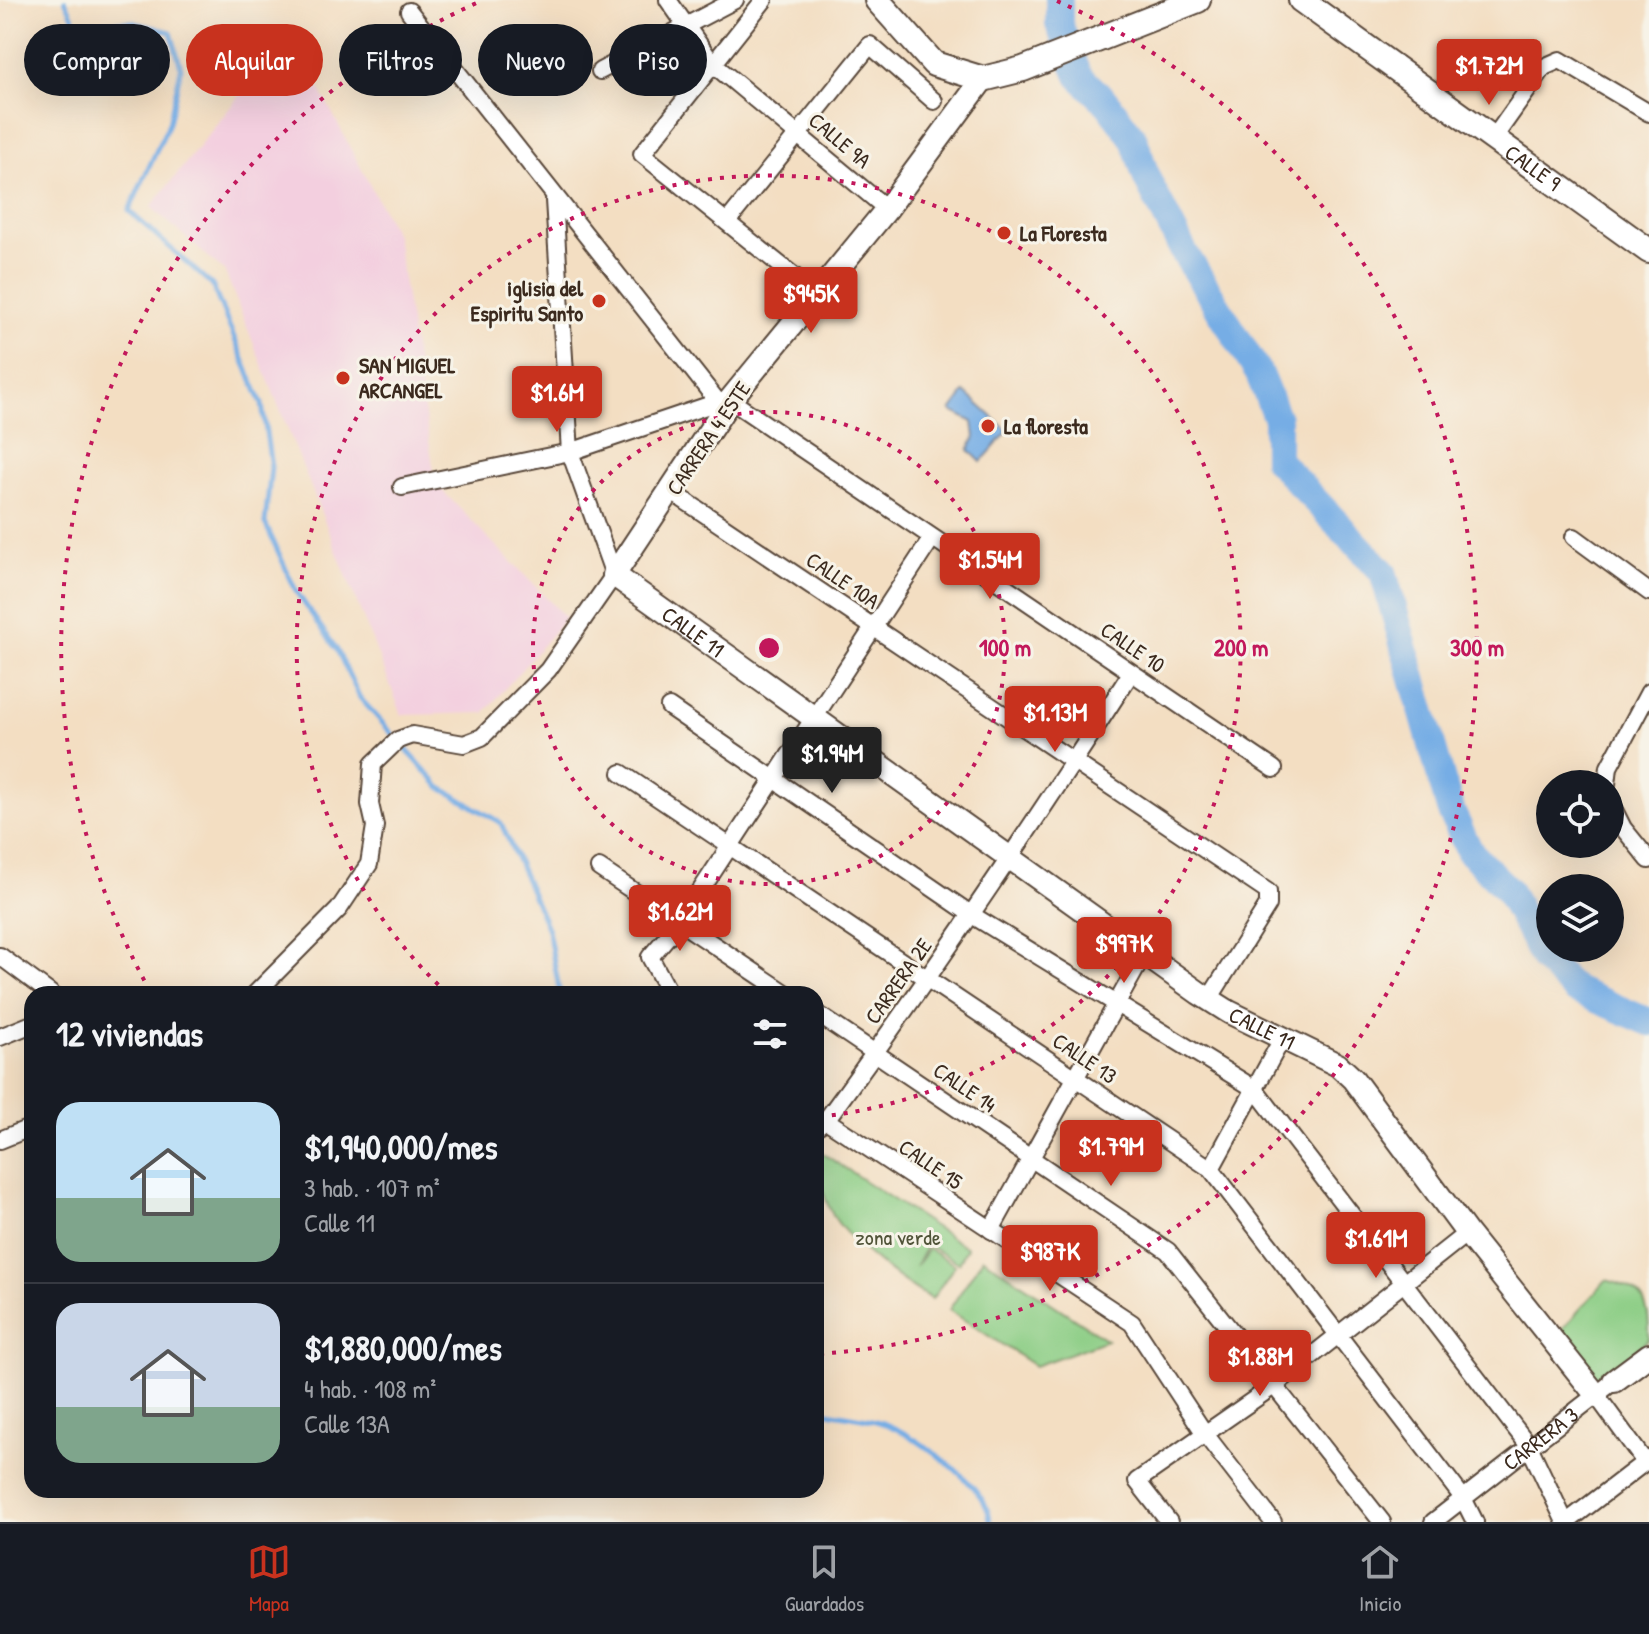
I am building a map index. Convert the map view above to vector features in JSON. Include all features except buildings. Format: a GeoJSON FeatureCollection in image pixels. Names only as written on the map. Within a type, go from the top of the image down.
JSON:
{"type":"FeatureCollection","features":[{"type":"Feature","properties":{"kind":"main road"},"geometry":{"type":"LineString","coordinates":[[877,0],[934,64],[983,79],[1023,69],[1198,0]]}},
{"type":"Feature","properties":{"kind":"main road","name":"CALLE 9"},"geometry":{"type":"LineString","coordinates":[[1301,0],[1649,251]]}},
{"type":"Feature","properties":{"kind":"street","name":"CALLE 9A"},"geometry":{"type":"LineString","coordinates":[[668,0],[686,24]]}},
{"type":"Feature","properties":{"kind":"street"},"geometry":{"type":"LineString","coordinates":[[689,24],[735,0]]}},
{"type":"Feature","properties":{"kind":"street"},"geometry":{"type":"LineString","coordinates":[[764,0],[642,154],[815,293]]}},
{"type":"Feature","properties":{"kind":"street","name":"CALLE 10"},"geometry":{"type":"LineString","coordinates":[[409,11],[554,199],[724,401],[1274,769]]}},
{"type":"Feature","properties":{"kind":"street"},"geometry":{"type":"LineString","coordinates":[[727,222],[870,45],[934,101]]}},
{"type":"Feature","properties":{"kind":"street","name":"CALLE 9A"},"geometry":{"type":"LineString","coordinates":[[707,55],[713,64],[887,209]]}},
{"type":"Feature","properties":{"kind":"street"},"geometry":{"type":"LineString","coordinates":[[1493,139],[1544,67],[1560,60],[1649,113]]}},
{"type":"Feature","properties":{"kind":"street"},"geometry":{"type":"LineString","coordinates":[[600,71],[609,66]]}},
{"type":"Feature","properties":{"kind":"street","name":"CARRERA 4 ESTE"},"geometry":{"type":"LineString","coordinates":[[614,575],[672,492],[724,401],[887,209],[983,79]]}},
{"type":"Feature","properties":{"kind":"street"},"geometry":{"type":"LineString","coordinates":[[263,986],[339,909],[369,864],[375,826],[370,804],[373,764],[398,740],[412,735],[464,744],[482,737],[548,670],[614,575],[570,452],[554,199]]}},
{"type":"Feature","properties":{"kind":"street"},"geometry":{"type":"LineString","coordinates":[[402,487],[570,452],[724,401]]}},
{"type":"Feature","properties":{"kind":"street","name":"CALLE 10A"},"geometry":{"type":"LineString","coordinates":[[672,492],[1268,892],[1268,905],[1209,999]]}},
{"type":"Feature","properties":{"kind":"street"},"geometry":{"type":"LineString","coordinates":[[1574,537],[1649,592]]}},
{"type":"Feature","properties":{"kind":"street"},"geometry":{"type":"LineString","coordinates":[[666,986],[650,957],[680,922],[932,538]]}},
{"type":"Feature","properties":{"kind":"street","name":"CALLE 11"},"geometry":{"type":"LineString","coordinates":[[614,575],[1209,999],[1338,1065],[1353,1079],[1467,1233],[1597,1396]]}},
{"type":"Feature","properties":{"kind":"street","name":"CARRERA 2E"},"geometry":{"type":"LineString","coordinates":[[824,1120],[875,1053],[1012,857],[1131,673]]}},
{"type":"Feature","properties":{"kind":"street"},"geometry":{"type":"LineString","coordinates":[[1609,770],[1649,692]]}},
{"type":"Feature","properties":{"kind":"street"},"geometry":{"type":"LineString","coordinates":[[669,707],[972,915],[1255,1089],[1529,1446],[1566,1522],[1647,1460],[1597,1396]]}},
{"type":"Feature","properties":{"kind":"street","name":"CALLE 13"},"geometry":{"type":"LineString","coordinates":[[621,773],[1211,1169],[1463,1498],[1475,1522]]}},
{"type":"Feature","properties":{"kind":"street"},"geometry":{"type":"LineString","coordinates":[[1624,829],[1649,860]]}},
{"type":"Feature","properties":{"kind":"street"},"geometry":{"type":"LineString","coordinates":[[599,868],[775,986]]}},
{"type":"Feature","properties":{"kind":"street"},"geometry":{"type":"LineString","coordinates":[[991,1230],[1144,954]]}},
{"type":"Feature","properties":{"kind":"street"},"geometry":{"type":"LineString","coordinates":[[0,956],[40,986]]}},
{"type":"Feature","properties":{"kind":"street","name":"CALLE 14"},"geometry":{"type":"LineString","coordinates":[[824,1018],[1168,1251],[1382,1522]]}},
{"type":"Feature","properties":{"kind":"street"},"geometry":{"type":"LineString","coordinates":[[0,1037],[24,1027]]}},
{"type":"Feature","properties":{"kind":"street"},"geometry":{"type":"LineString","coordinates":[[1211,1169],[1282,1039]]}},
{"type":"Feature","properties":{"kind":"street","name":"CALLE 15"},"geometry":{"type":"LineString","coordinates":[[824,1126],[1132,1323],[1205,1434]]}},
{"type":"Feature","properties":{"kind":"street"},"geometry":{"type":"LineString","coordinates":[[0,1140],[24,1130]]}},
{"type":"Feature","properties":{"kind":"street"},"geometry":{"type":"LineString","coordinates":[[1169,1522],[1137,1481],[1275,1385],[1467,1233]]}},
{"type":"Feature","properties":{"kind":"street","name":"CARRERA 3"},"geometry":{"type":"LineString","coordinates":[[1433,1522],[1649,1355]]}},
{"type":"Feature","properties":{"kind":"street"},"geometry":{"type":"LineString","coordinates":[[1205,1434],[1273,1522]]}},
{"type":"Feature","properties":{"kind":"shaded area","name":"SAN MIGUEL ARCANGEL"},"geometry":{"type":"Polygon","coordinates":[[[323,95],[396,235],[436,484],[566,618],[484,713],[402,715],[225,272],[151,207],[239,96],[323,95]]]}},
{"type":"Feature","properties":{"kind":"green space","name":"zona verde"},"geometry":{"type":"Polygon","coordinates":[[[824,1154],[967,1248],[959,1263],[927,1245],[915,1267],[928,1249],[955,1265],[932,1299],[880,1264],[844,1230],[824,1192],[824,1154]]]}},
{"type":"Feature","properties":{"kind":"green space"},"geometry":{"type":"Polygon","coordinates":[[[983,1258],[1107,1340],[1035,1366],[949,1310],[983,1258]]]}},
{"type":"Feature","properties":{"kind":"green space"},"geometry":{"type":"Polygon","coordinates":[[[1606,1280],[1629,1288],[1642,1299],[1648,1315],[1649,1339],[1592,1388],[1555,1337],[1606,1280]]]}},
{"type":"Feature","properties":{"kind":"water","name":"La floresta"},"geometry":{"type":"Polygon","coordinates":[[[965,392],[1008,431],[981,462],[969,450],[975,437],[973,422],[951,411],[965,392]]]}},
{"type":"Feature","properties":{"kind":"waterway"},"geometry":{"type":"LineString","coordinates":[[65,0],[76,23],[131,22],[171,32],[181,68],[169,123],[129,211],[212,285],[262,404],[271,467],[265,523],[297,593],[337,650],[360,698],[440,787],[501,823],[548,930],[558,986]]}},
{"type":"Feature","properties":{"kind":"waterway"},"geometry":{"type":"LineString","coordinates":[[1059,0],[1059,24],[1079,76],[1108,104],[1134,139],[1147,179],[1184,252],[1259,374],[1277,419],[1277,460],[1383,572],[1450,809],[1470,852],[1508,890],[1544,960],[1575,990],[1649,1022]]}},
{"type":"Feature","properties":{"kind":"waterway"},"geometry":{"type":"LineString","coordinates":[[824,1411],[881,1423],[918,1441],[966,1480],[979,1495],[990,1522]]}},
{"type":"Feature","properties":{"kind":"place","name":"La Floresta"},"geometry":{"type":"Point","coordinates":[1004,233]}},
{"type":"Feature","properties":{"kind":"place","name":"iglisia del Espiritu Santo"},"geometry":{"type":"Point","coordinates":[599,301]}},
{"type":"Feature","properties":{"kind":"place","name":"SAN MIGUEL ARCANGEL"},"geometry":{"type":"Point","coordinates":[343,378]}},
{"type":"Feature","properties":{"kind":"place","name":"La floresta"},"geometry":{"type":"Point","coordinates":[988,426]}}]}
